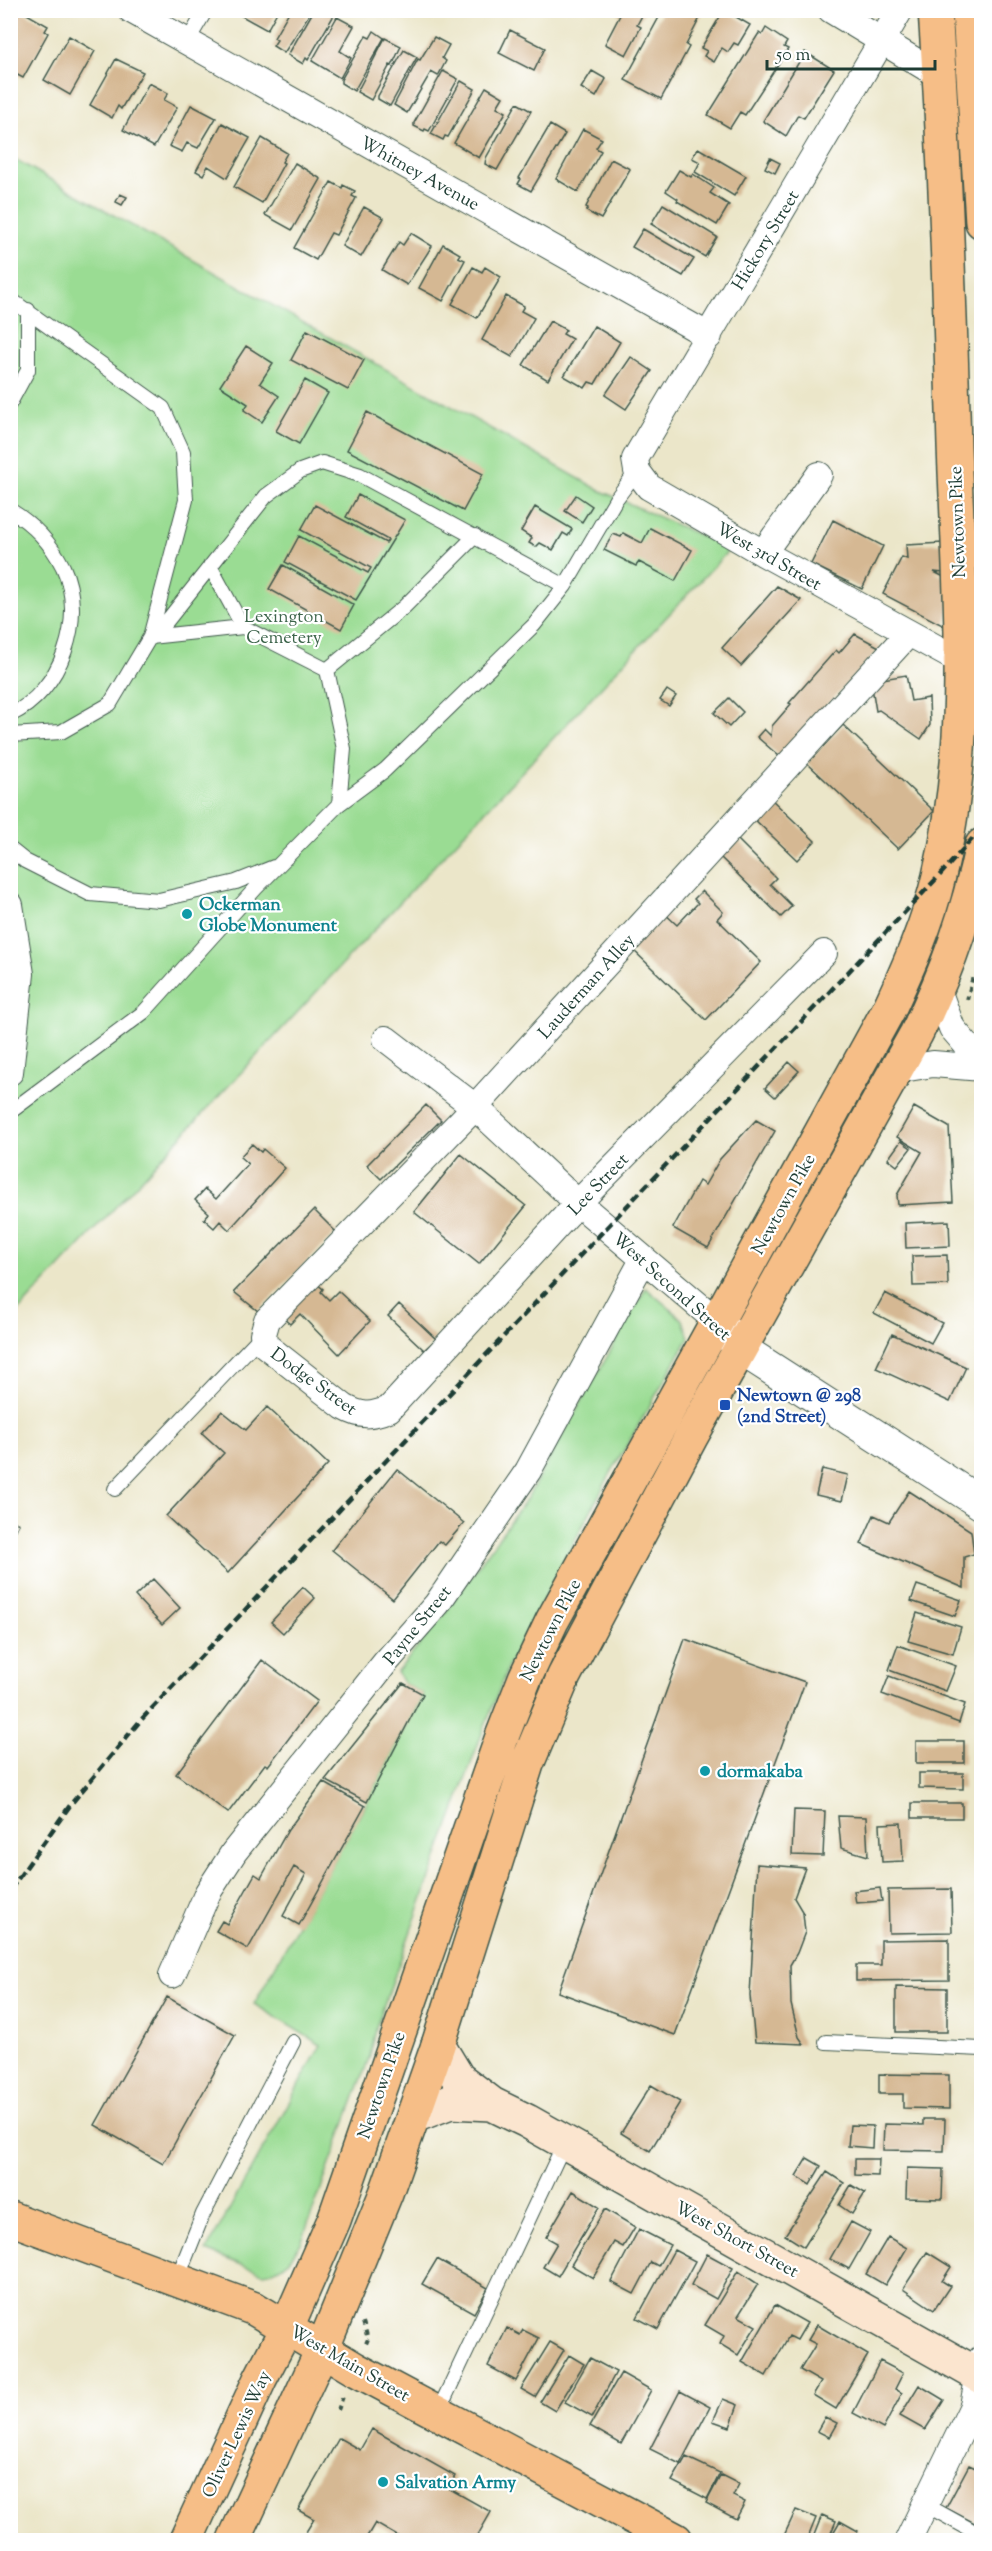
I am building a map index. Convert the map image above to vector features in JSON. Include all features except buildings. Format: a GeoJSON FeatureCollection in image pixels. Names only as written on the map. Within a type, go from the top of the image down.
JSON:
{"type":"FeatureCollection","features":[{"type":"Feature","properties":{"kind":"main road","name":"Newtown Pike"},"geometry":{"type":"LineString","coordinates":[[287,2327],[316,2263],[355,2165],[503,1734],[525,1678],[558,1611],[889,1009],[915,954],[939,876],[949,826],[958,743],[971,667],[953,390],[940,75],[935,10]]}},
{"type":"Feature","properties":{"kind":"main road"},"geometry":{"type":"LineString","coordinates":[[969,10],[981,222]]}},
{"type":"Feature","properties":{"kind":"main road","name":"Newtown Pike"},"geometry":{"type":"LineString","coordinates":[[322,2350],[356,2269],[414,2116],[527,1764],[564,1676],[622,1564],[938,990],[956,946],[972,892],[981,845]]}},
{"type":"Feature","properties":{"kind":"main road","name":"West Short Street"},"geometry":{"type":"LineString","coordinates":[[438,2045],[458,2078],[492,2104],[981,2370]]}},
{"type":"Feature","properties":{"kind":"main road","name":"West Short Street"},"geometry":{"type":"LineString","coordinates":[[414,2116],[450,2102],[492,2104]]}},
{"type":"Feature","properties":{"kind":"main road","name":"West Main Street"},"geometry":{"type":"LineString","coordinates":[[10,2218],[255,2309],[322,2350],[676,2541]]}},
{"type":"Feature","properties":{"kind":"main road","name":"Oliver Lewis Way"},"geometry":{"type":"LineString","coordinates":[[186,2541],[260,2379],[287,2327]]}},
{"type":"Feature","properties":{"kind":"main road"},"geometry":{"type":"LineString","coordinates":[[234,2541],[322,2350]]}},
{"type":"Feature","properties":{"kind":"street","name":"Whitney Avenue"},"geometry":{"type":"LineString","coordinates":[[130,10],[709,336]]}},
{"type":"Feature","properties":{"kind":"street"},"geometry":{"type":"LineString","coordinates":[[831,10],[940,75]]}},
{"type":"Feature","properties":{"kind":"street","name":"Hickory Street"},"geometry":{"type":"LineString","coordinates":[[637,471],[635,459],[900,10]]}},
{"type":"Feature","properties":{"kind":"street","name":"West 3rd Street"},"geometry":{"type":"LineString","coordinates":[[637,471],[649,487],[763,553],[971,667]]}},
{"type":"Feature","properties":{"kind":"street"},"geometry":{"type":"LineString","coordinates":[[763,553],[819,475]]}},
{"type":"Feature","properties":{"kind":"street","name":"Lauderman Alley"},"geometry":{"type":"LineString","coordinates":[[263,1334],[267,1320],[476,1107],[908,634]]}},
{"type":"Feature","properties":{"kind":"street"},"geometry":{"type":"LineString","coordinates":[[10,905],[21,974],[10,1071]]}},
{"type":"Feature","properties":{"kind":"street","name":"Lee Street"},"geometry":{"type":"LineString","coordinates":[[374,1415],[389,1409],[578,1203],[824,953]]}},
{"type":"Feature","properties":{"kind":"street"},"geometry":{"type":"LineString","coordinates":[[938,990],[952,1028],[981,1063]]}},
{"type":"Feature","properties":{"kind":"street","name":"West Second Street"},"geometry":{"type":"LineString","coordinates":[[386,1039],[476,1107],[578,1203],[718,1322],[741,1349],[981,1504]]}},
{"type":"Feature","properties":{"kind":"street"},"geometry":{"type":"LineString","coordinates":[[896,1070],[933,1064],[981,1068]]}},
{"type":"Feature","properties":{"kind":"street","name":"Payne Street"},"geometry":{"type":"LineString","coordinates":[[172,1975],[208,1892],[234,1852],[385,1663],[437,1604],[528,1471],[643,1260]]}},
{"type":"Feature","properties":{"kind":"street","name":"Dodge Street"},"geometry":{"type":"LineString","coordinates":[[263,1334],[265,1345],[344,1407],[363,1416],[374,1415]]}},
{"type":"Feature","properties":{"kind":"street"},"geometry":{"type":"LineString","coordinates":[[908,2541],[972,2406],[981,2370]]}},
{"type":"Feature","properties":{"kind":"lane"},"geometry":{"type":"LineString","coordinates":[[187,42],[206,10]]}},
{"type":"Feature","properties":{"kind":"lane"},"geometry":{"type":"LineString","coordinates":[[10,299],[163,408],[183,452],[186,500],[150,637]]}},
{"type":"Feature","properties":{"kind":"lane"},"geometry":{"type":"LineString","coordinates":[[10,403],[28,370],[28,310]]}},
{"type":"Feature","properties":{"kind":"lane"},"geometry":{"type":"LineString","coordinates":[[10,735],[61,732],[110,704],[150,637],[167,621],[266,496],[300,471],[322,464],[360,475],[565,586]]}},
{"type":"Feature","properties":{"kind":"lane"},"geometry":{"type":"LineString","coordinates":[[10,1112],[144,1012],[278,865],[339,804],[393,762],[534,625],[565,586],[616,499],[637,471]]}},
{"type":"Feature","properties":{"kind":"lane"},"geometry":{"type":"LineString","coordinates":[[10,510],[43,535],[64,569],[72,607],[68,647],[50,682],[22,710],[10,715]]}},
{"type":"Feature","properties":{"kind":"lane"},"geometry":{"type":"LineString","coordinates":[[327,670],[404,606],[475,536]]}},
{"type":"Feature","properties":{"kind":"lane"},"geometry":{"type":"LineString","coordinates":[[210,566],[243,627]]}},
{"type":"Feature","properties":{"kind":"lane"},"geometry":{"type":"LineString","coordinates":[[150,637],[243,627],[327,670]]}},
{"type":"Feature","properties":{"kind":"lane"},"geometry":{"type":"LineString","coordinates":[[327,670],[344,749],[339,804]]}},
{"type":"Feature","properties":{"kind":"lane"},"geometry":{"type":"LineString","coordinates":[[10,849],[25,861],[90,894],[159,900],[236,882],[278,865]]}},
{"type":"Feature","properties":{"kind":"lane"},"geometry":{"type":"LineString","coordinates":[[115,1490],[263,1334]]}},
{"type":"Feature","properties":{"kind":"lane"},"geometry":{"type":"LineString","coordinates":[[177,2279],[203,2214],[293,2042]]}},
{"type":"Feature","properties":{"kind":"lane"},"geometry":{"type":"LineString","coordinates":[[826,2042],[981,2049]]}},
{"type":"Feature","properties":{"kind":"lane"},"geometry":{"type":"LineString","coordinates":[[438,2412],[565,2142]]}},
{"type":"Feature","properties":{"kind":"lane"},"geometry":{"type":"LineString","coordinates":[[926,2505],[981,2536]]}},
{"type":"Feature","properties":{"kind":"green space","name":"Lexington Cemetery"},"geometry":{"type":"Polygon","coordinates":[[[11,157],[599,490],[730,549],[11,1319],[11,157]]]}},
{"type":"Feature","properties":{"kind":"green space"},"geometry":{"type":"Polygon","coordinates":[[[646,1288],[683,1320],[689,1338],[613,1469],[509,1664],[377,2025],[370,2056],[301,2243],[281,2267],[263,2273],[206,2251],[321,2045],[254,2004],[365,1806],[423,1694],[403,1683],[397,1672],[436,1625],[527,1498],[646,1288]]]}},
{"type":"Feature","properties":{"kind":"railway"},"geometry":{"type":"LineString","coordinates":[[10,1890],[71,1804],[140,1721],[982,828]]}},
{"type":"Feature","properties":{"kind":"place","name":"Ockerman Globe Monument"},"geometry":{"type":"Point","coordinates":[187,914]}},
{"type":"Feature","properties":{"kind":"place","name":"Newtown @ 298 (2nd Street)"},"geometry":{"type":"Point","coordinates":[725,1405]}},
{"type":"Feature","properties":{"kind":"place","name":"dormakaba"},"geometry":{"type":"Point","coordinates":[705,1771]}},
{"type":"Feature","properties":{"kind":"place","name":"Salvation Army"},"geometry":{"type":"Point","coordinates":[383,2482]}}]}
